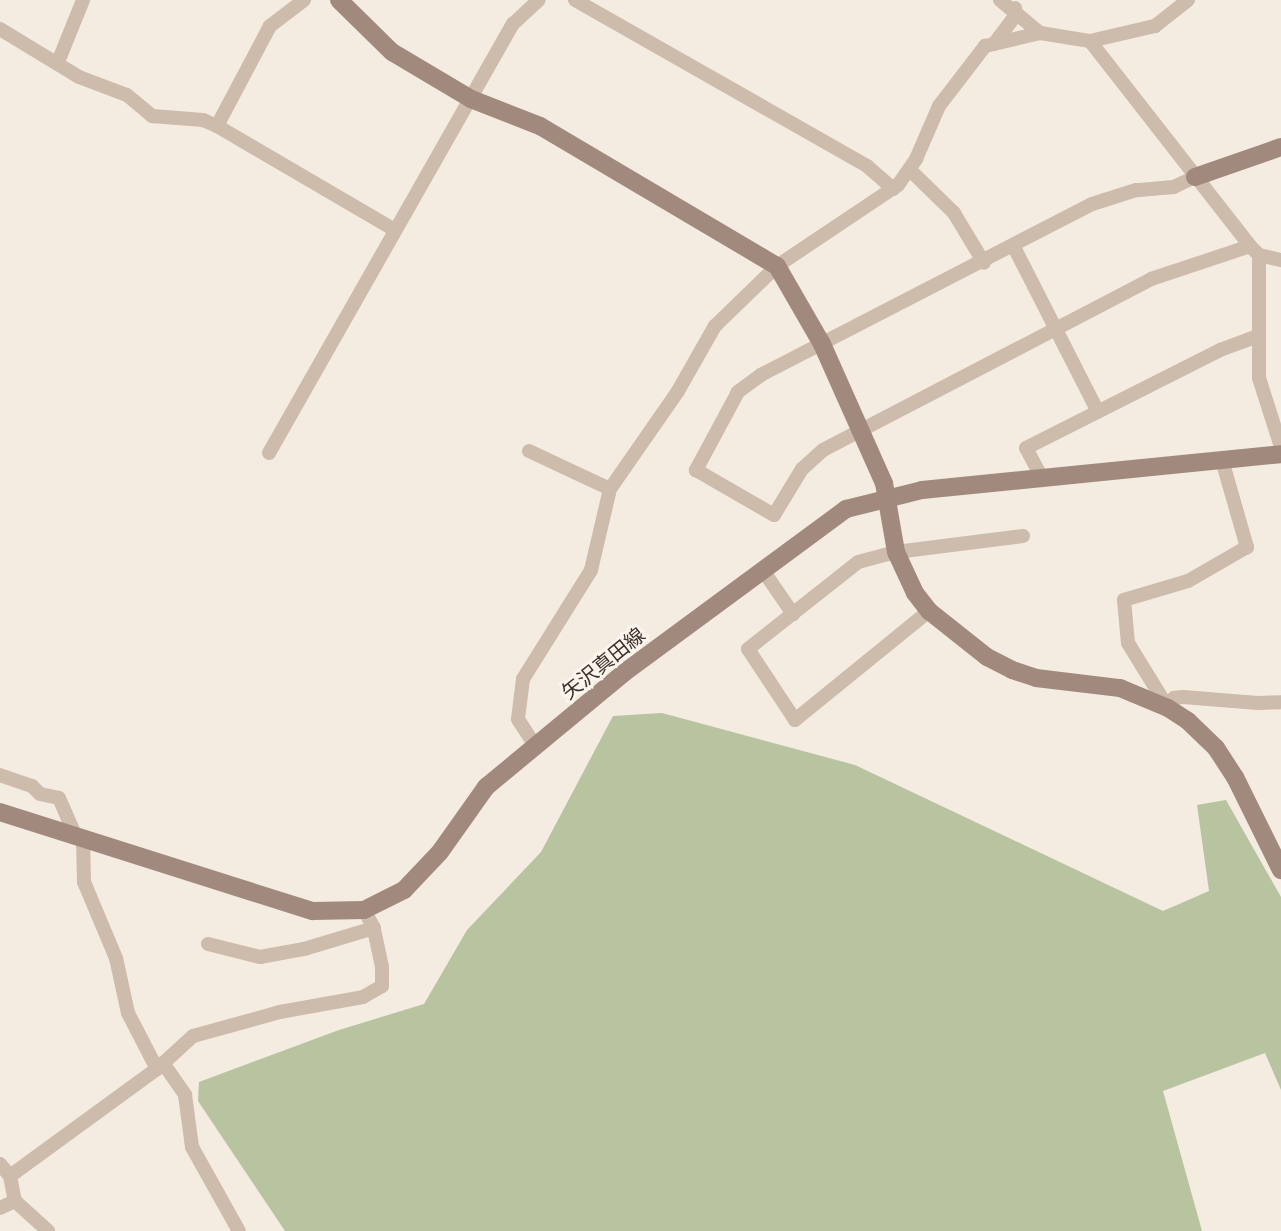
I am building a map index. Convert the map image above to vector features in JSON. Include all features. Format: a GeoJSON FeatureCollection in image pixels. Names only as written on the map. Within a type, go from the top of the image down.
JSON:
{"type":"FeatureCollection","features":[{"type":"Feature","properties":{"kind":"street"},"geometry":{"type":"LineString","coordinates":[[58,62],[82,0]]}},
{"type":"Feature","properties":{"kind":"street"},"geometry":{"type":"LineString","coordinates":[[217,126],[270,26],[304,0]]}},
{"type":"Feature","properties":{"kind":"street"},"geometry":{"type":"LineString","coordinates":[[339,0],[392,52],[471,99],[540,126],[777,266],[822,344],[861,430],[889,496],[896,552],[915,593],[929,611],[987,657],[1012,670],[1036,678],[1120,688],[1168,708],[1216,748],[1235,777],[1281,870]]}},
{"type":"Feature","properties":{"kind":"street"},"geometry":{"type":"LineString","coordinates":[[269,453],[513,24],[539,0]]}},
{"type":"Feature","properties":{"kind":"street"},"geometry":{"type":"LineString","coordinates":[[575,0],[867,166],[893,189]]}},
{"type":"Feature","properties":{"kind":"street"},"geometry":{"type":"LineString","coordinates":[[1000,0],[1015,7],[1040,33]]}},
{"type":"Feature","properties":{"kind":"street"},"geometry":{"type":"LineString","coordinates":[[536,747],[518,719],[523,679],[591,570],[610,489],[678,391],[715,326],[777,266],[893,189],[910,170],[939,106],[985,46],[1040,33],[1090,41],[1155,26],[1188,0]]}},
{"type":"Feature","properties":{"kind":"street"},"geometry":{"type":"LineString","coordinates":[[994,44],[1015,7]]}},
{"type":"Feature","properties":{"kind":"street"},"geometry":{"type":"LineString","coordinates":[[0,29],[79,77],[127,95],[152,116],[203,120],[217,126],[395,230]]}},
{"type":"Feature","properties":{"kind":"street"},"geometry":{"type":"LineString","coordinates":[[1090,41],[1255,250],[1281,260]]}},
{"type":"Feature","properties":{"kind":"street"},"geometry":{"type":"LineString","coordinates":[[1255,250],[1151,279],[823,450],[802,469],[774,515],[696,470],[738,392],[761,375],[984,263],[1092,204],[1136,190],[1174,187],[1281,147]]}},
{"type":"Feature","properties":{"kind":"street"},"geometry":{"type":"LineString","coordinates":[[910,170],[954,213],[984,263]]}},
{"type":"Feature","properties":{"kind":"street"},"geometry":{"type":"LineString","coordinates":[[1014,247],[1098,412]]}},
{"type":"Feature","properties":{"kind":"street"},"geometry":{"type":"LineString","coordinates":[[1255,250],[1259,378],[1281,447]]}},
{"type":"Feature","properties":{"kind":"street"},"geometry":{"type":"LineString","coordinates":[[1042,478],[1026,448],[1220,350],[1258,336]]}},
{"type":"Feature","properties":{"kind":"street"},"geometry":{"type":"LineString","coordinates":[[529,451],[610,489]]}},
{"type":"Feature","properties":{"kind":"street","name":"矢沢真田線"},"geometry":{"type":"LineString","coordinates":[[0,812],[313,911],[364,910],[404,890],[440,852],[486,787],[625,672],[827,520],[856,505],[889,496],[1281,454]]}},
{"type":"Feature","properties":{"kind":"street"},"geometry":{"type":"LineString","coordinates":[[1168,708],[1128,643],[1124,600],[1188,581],[1247,547],[1222,460]]}},
{"type":"Feature","properties":{"kind":"street"},"geometry":{"type":"LineString","coordinates":[[929,611],[795,720],[748,649],[858,562],[896,552],[1023,536]]}},
{"type":"Feature","properties":{"kind":"street"},"geometry":{"type":"LineString","coordinates":[[762,569],[793,614]]}},
{"type":"Feature","properties":{"kind":"street"},"geometry":{"type":"LineString","coordinates":[[1168,708],[1174,698],[1183,697],[1281,702]]}},
{"type":"Feature","properties":{"kind":"street"},"geometry":{"type":"LineString","coordinates":[[0,775],[32,786],[40,794],[59,798],[79,838],[84,882],[116,958],[128,1013],[160,1066],[185,1095],[192,1147],[239,1231]]}},
{"type":"Feature","properties":{"kind":"street"},"geometry":{"type":"LineString","coordinates":[[10,1176],[160,1066],[193,1036],[280,1012],[363,997],[382,986],[382,967],[374,928],[364,910]]}},
{"type":"Feature","properties":{"kind":"street"},"geometry":{"type":"LineString","coordinates":[[208,944],[260,957],[304,949],[374,928]]}},
{"type":"Feature","properties":{"kind":"street"},"geometry":{"type":"LineString","coordinates":[[0,1164],[10,1176],[15,1201],[48,1231]]}},
{"type":"Feature","properties":{"kind":"street"},"geometry":{"type":"LineString","coordinates":[[0,1208],[15,1201]]}},
{"type":"Feature","properties":{"kind":"green space"},"geometry":{"type":"Polygon","coordinates":[[[662,713],[855,765],[1163,911],[1209,891],[1197,805],[1226,800],[1281,897],[1281,1090],[1265,1053],[1163,1091],[1202,1231],[285,1231],[198,1101],[199,1082],[339,1030],[424,1004],[467,930],[541,852],[613,716],[662,713]]]}}]}
